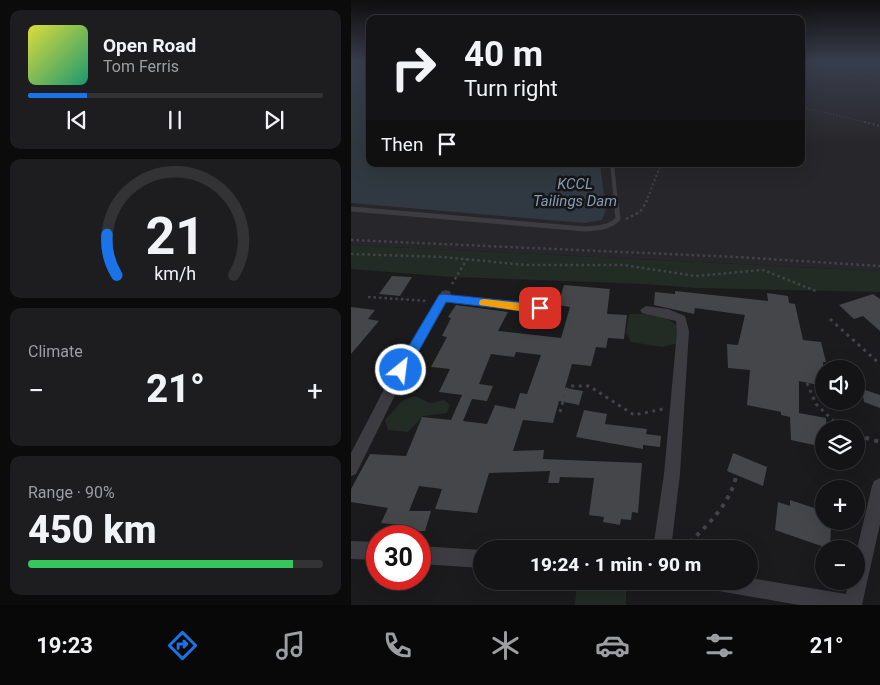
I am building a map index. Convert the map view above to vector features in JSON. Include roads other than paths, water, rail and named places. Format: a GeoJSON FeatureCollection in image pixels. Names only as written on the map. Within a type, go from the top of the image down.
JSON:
{"type":"FeatureCollection","features":[{"type":"Feature","properties":{"kind":"street"},"geometry":{"type":"LineString","coordinates":[[351,469],[399,374],[442,299],[554,309]]}},
{"type":"Feature","properties":{"kind":"street"},"geometry":{"type":"LineString","coordinates":[[645,310],[669,313],[681,319],[683,325],[672,474],[663,540]]}},
{"type":"Feature","properties":{"kind":"street"},"geometry":{"type":"LineString","coordinates":[[758,589],[853,605],[880,486]]}},
{"type":"Feature","properties":{"kind":"street"},"geometry":{"type":"LineString","coordinates":[[351,550],[366,551]]}},
{"type":"Feature","properties":{"kind":"street"},"geometry":{"type":"LineString","coordinates":[[431,556],[473,558]]}},
{"type":"Feature","properties":{"kind":"lane"},"geometry":{"type":"LineString","coordinates":[[351,209],[585,229],[613,224],[618,219],[612,167]]}},
{"type":"Feature","properties":{"kind":"water","name":"KCCL Tailings Dam"},"geometry":{"type":"Polygon","coordinates":[[[351,90],[366,90],[366,167],[600,167],[606,210],[602,220],[584,223],[351,203],[351,90]]]}}]}
